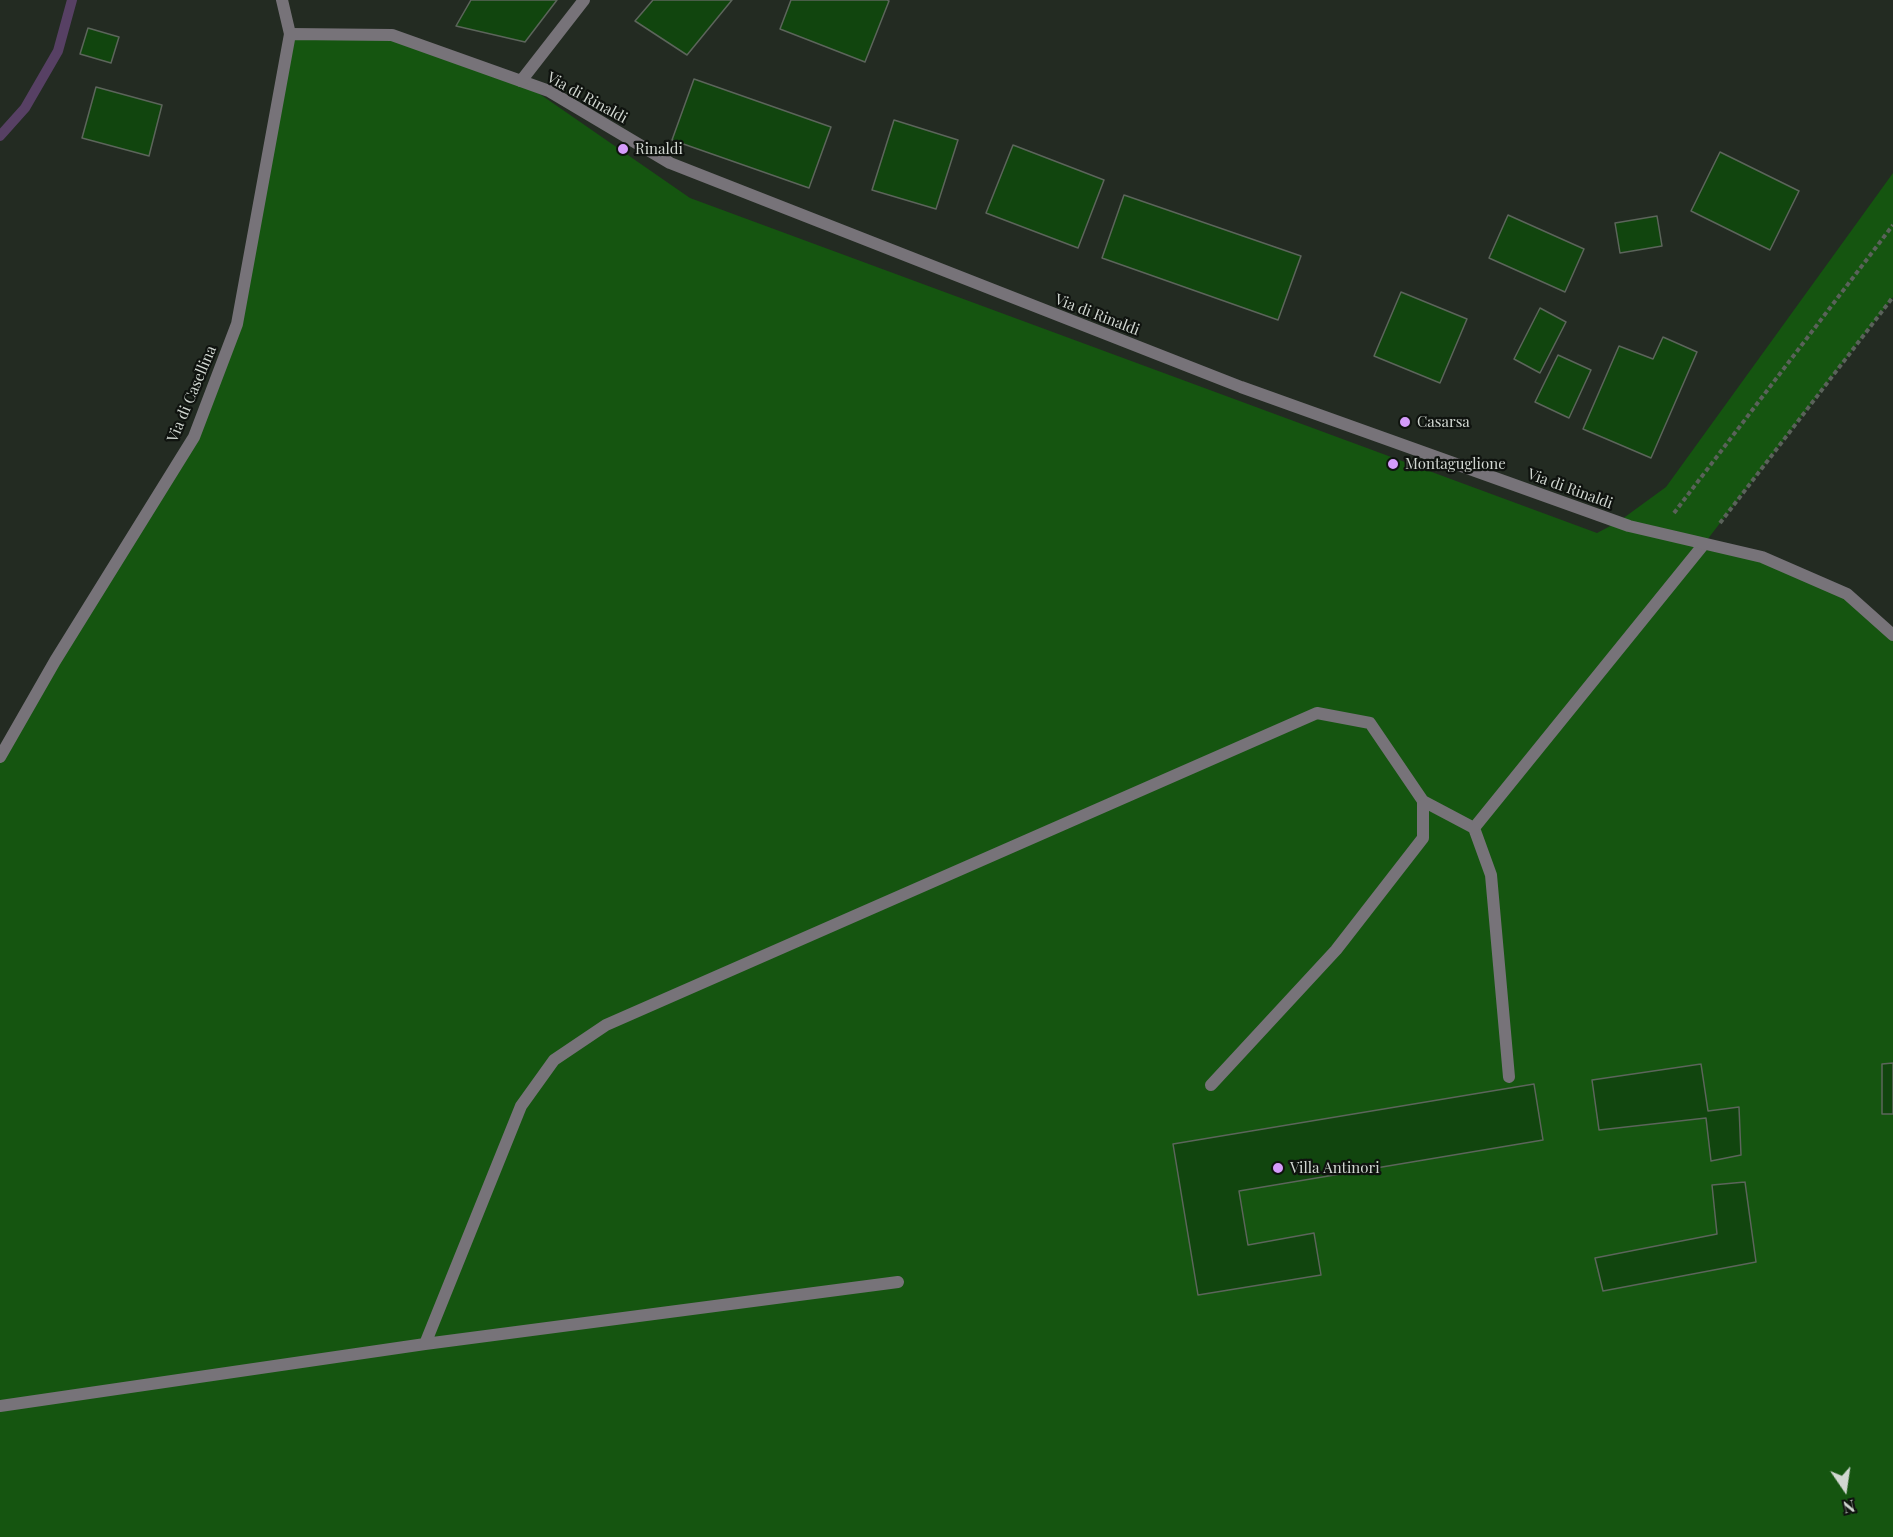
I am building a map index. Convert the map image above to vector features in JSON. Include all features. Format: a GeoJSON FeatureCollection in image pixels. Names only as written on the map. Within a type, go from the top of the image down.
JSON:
{"type":"FeatureCollection","features":[{"type":"Feature","properties":{"kind":"street"},"geometry":{"type":"LineString","coordinates":[[282,0],[290,34]]}},
{"type":"Feature","properties":{"kind":"street"},"geometry":{"type":"LineString","coordinates":[[520,81],[584,0]]}},
{"type":"Feature","properties":{"kind":"street","name":"Via di Rinaldi"},"geometry":{"type":"LineString","coordinates":[[290,34],[392,35],[549,91],[670,163],[861,240],[1241,387],[1629,526],[1762,557],[1847,594],[1893,635]]}},
{"type":"Feature","properties":{"kind":"street","name":"Via di Casellina"},"geometry":{"type":"LineString","coordinates":[[0,757],[54,662],[194,437],[237,324],[290,34]]}},
{"type":"Feature","properties":{"kind":"street"},"geometry":{"type":"LineString","coordinates":[[1474,828],[1704,544]]}},
{"type":"Feature","properties":{"kind":"street"},"geometry":{"type":"LineString","coordinates":[[425,1344],[521,1106],[554,1060],[606,1024],[1317,713],[1370,723],[1423,801],[1474,828],[1491,874],[1509,1077]]}},
{"type":"Feature","properties":{"kind":"street"},"geometry":{"type":"LineString","coordinates":[[1210,1085],[1336,950],[1423,838],[1423,801]]}},
{"type":"Feature","properties":{"kind":"street"},"geometry":{"type":"LineString","coordinates":[[0,1406],[425,1344],[898,1282]]}},
{"type":"Feature","properties":{"kind":"path"},"geometry":{"type":"LineString","coordinates":[[1659,533],[1893,225]]}},
{"type":"Feature","properties":{"kind":"path"},"geometry":{"type":"LineString","coordinates":[[1704,544],[1893,297]]}},
{"type":"Feature","properties":{"kind":"green space"},"geometry":{"type":"Polygon","coordinates":[[[290,34],[392,35],[521,81],[690,198],[1597,533],[1618,522],[1666,487],[1893,173],[1893,297],[1704,544],[1762,557],[1847,594],[1893,635],[1893,1537],[0,1537],[0,757],[194,437],[237,324],[290,34]]]}},
{"type":"Feature","properties":{"kind":"building"},"geometry":{"type":"Polygon","coordinates":[[[471,0],[557,0],[525,42],[456,26],[471,0]]]}},
{"type":"Feature","properties":{"kind":"building"},"geometry":{"type":"Polygon","coordinates":[[[653,0],[732,0],[687,55],[635,21],[653,0]]]}},
{"type":"Feature","properties":{"kind":"building"},"geometry":{"type":"Polygon","coordinates":[[[791,0],[889,1],[865,62],[780,29],[791,0]]]}},
{"type":"Feature","properties":{"kind":"building"},"geometry":{"type":"Polygon","coordinates":[[[88,28],[119,37],[111,63],[80,54],[88,28]]]}},
{"type":"Feature","properties":{"kind":"building"},"geometry":{"type":"Polygon","coordinates":[[[694,79],[831,127],[809,188],[672,140],[694,79]]]}},
{"type":"Feature","properties":{"kind":"building"},"geometry":{"type":"Polygon","coordinates":[[[96,87],[162,105],[149,156],[82,138],[96,87]]]}},
{"type":"Feature","properties":{"kind":"building"},"geometry":{"type":"Polygon","coordinates":[[[894,120],[958,140],[936,209],[872,190],[894,120]]]}},
{"type":"Feature","properties":{"kind":"building"},"geometry":{"type":"Polygon","coordinates":[[[1013,145],[1104,180],[1078,248],[986,213],[1013,145]]]}},
{"type":"Feature","properties":{"kind":"building"},"geometry":{"type":"Polygon","coordinates":[[[1720,152],[1799,191],[1770,250],[1691,211],[1720,152]]]}},
{"type":"Feature","properties":{"kind":"building"},"geometry":{"type":"Polygon","coordinates":[[[1124,195],[1301,256],[1278,320],[1102,258],[1124,195]]]}},
{"type":"Feature","properties":{"kind":"building"},"geometry":{"type":"Polygon","coordinates":[[[1508,215],[1584,249],[1565,292],[1489,258],[1508,215]]]}},
{"type":"Feature","properties":{"kind":"building"},"geometry":{"type":"Polygon","coordinates":[[[1657,216],[1662,246],[1620,253],[1615,223],[1657,216]]]}},
{"type":"Feature","properties":{"kind":"building"},"geometry":{"type":"Polygon","coordinates":[[[1401,292],[1467,319],[1440,383],[1374,356],[1401,292]]]}},
{"type":"Feature","properties":{"kind":"building"},"geometry":{"type":"Polygon","coordinates":[[[1540,308],[1566,322],[1540,373],[1514,359],[1540,308]]]}},
{"type":"Feature","properties":{"kind":"building"},"geometry":{"type":"Polygon","coordinates":[[[1663,337],[1697,352],[1651,458],[1583,429],[1619,346],[1653,359],[1663,337]]]}},
{"type":"Feature","properties":{"kind":"building"},"geometry":{"type":"Polygon","coordinates":[[[1558,355],[1591,370],[1569,418],[1535,402],[1558,355]]]}},
{"type":"Feature","properties":{"kind":"building"},"geometry":{"type":"Polygon","coordinates":[[[1893,1063],[1893,1114],[1882,1114],[1882,1064],[1893,1063]]]}},
{"type":"Feature","properties":{"kind":"building"},"geometry":{"type":"Polygon","coordinates":[[[1701,1064],[1708,1111],[1739,1107],[1741,1155],[1711,1161],[1706,1118],[1599,1130],[1592,1080],[1701,1064]]]}},
{"type":"Feature","properties":{"kind":"building","name":"Villa Antinori"},"geometry":{"type":"Polygon","coordinates":[[[1534,1084],[1543,1140],[1239,1191],[1248,1245],[1314,1233],[1321,1275],[1198,1295],[1173,1144],[1534,1084]]]}},
{"type":"Feature","properties":{"kind":"building"},"geometry":{"type":"Polygon","coordinates":[[[1745,1182],[1756,1262],[1603,1291],[1595,1258],[1717,1234],[1712,1185],[1745,1182]]]}},
{"type":"Feature","properties":{"kind":"waterway"},"geometry":{"type":"LineString","coordinates":[[0,136],[25,108],[58,51],[72,0]]}},
{"type":"Feature","properties":{"kind":"place","name":"Rinaldi"},"geometry":{"type":"Point","coordinates":[623,149]}},
{"type":"Feature","properties":{"kind":"place","name":"Casarsa"},"geometry":{"type":"Point","coordinates":[1405,422]}},
{"type":"Feature","properties":{"kind":"place","name":"Montaguglione"},"geometry":{"type":"Point","coordinates":[1393,464]}},
{"type":"Feature","properties":{"kind":"place","name":"Villa Antinori"},"geometry":{"type":"Point","coordinates":[1278,1168]}}]}
